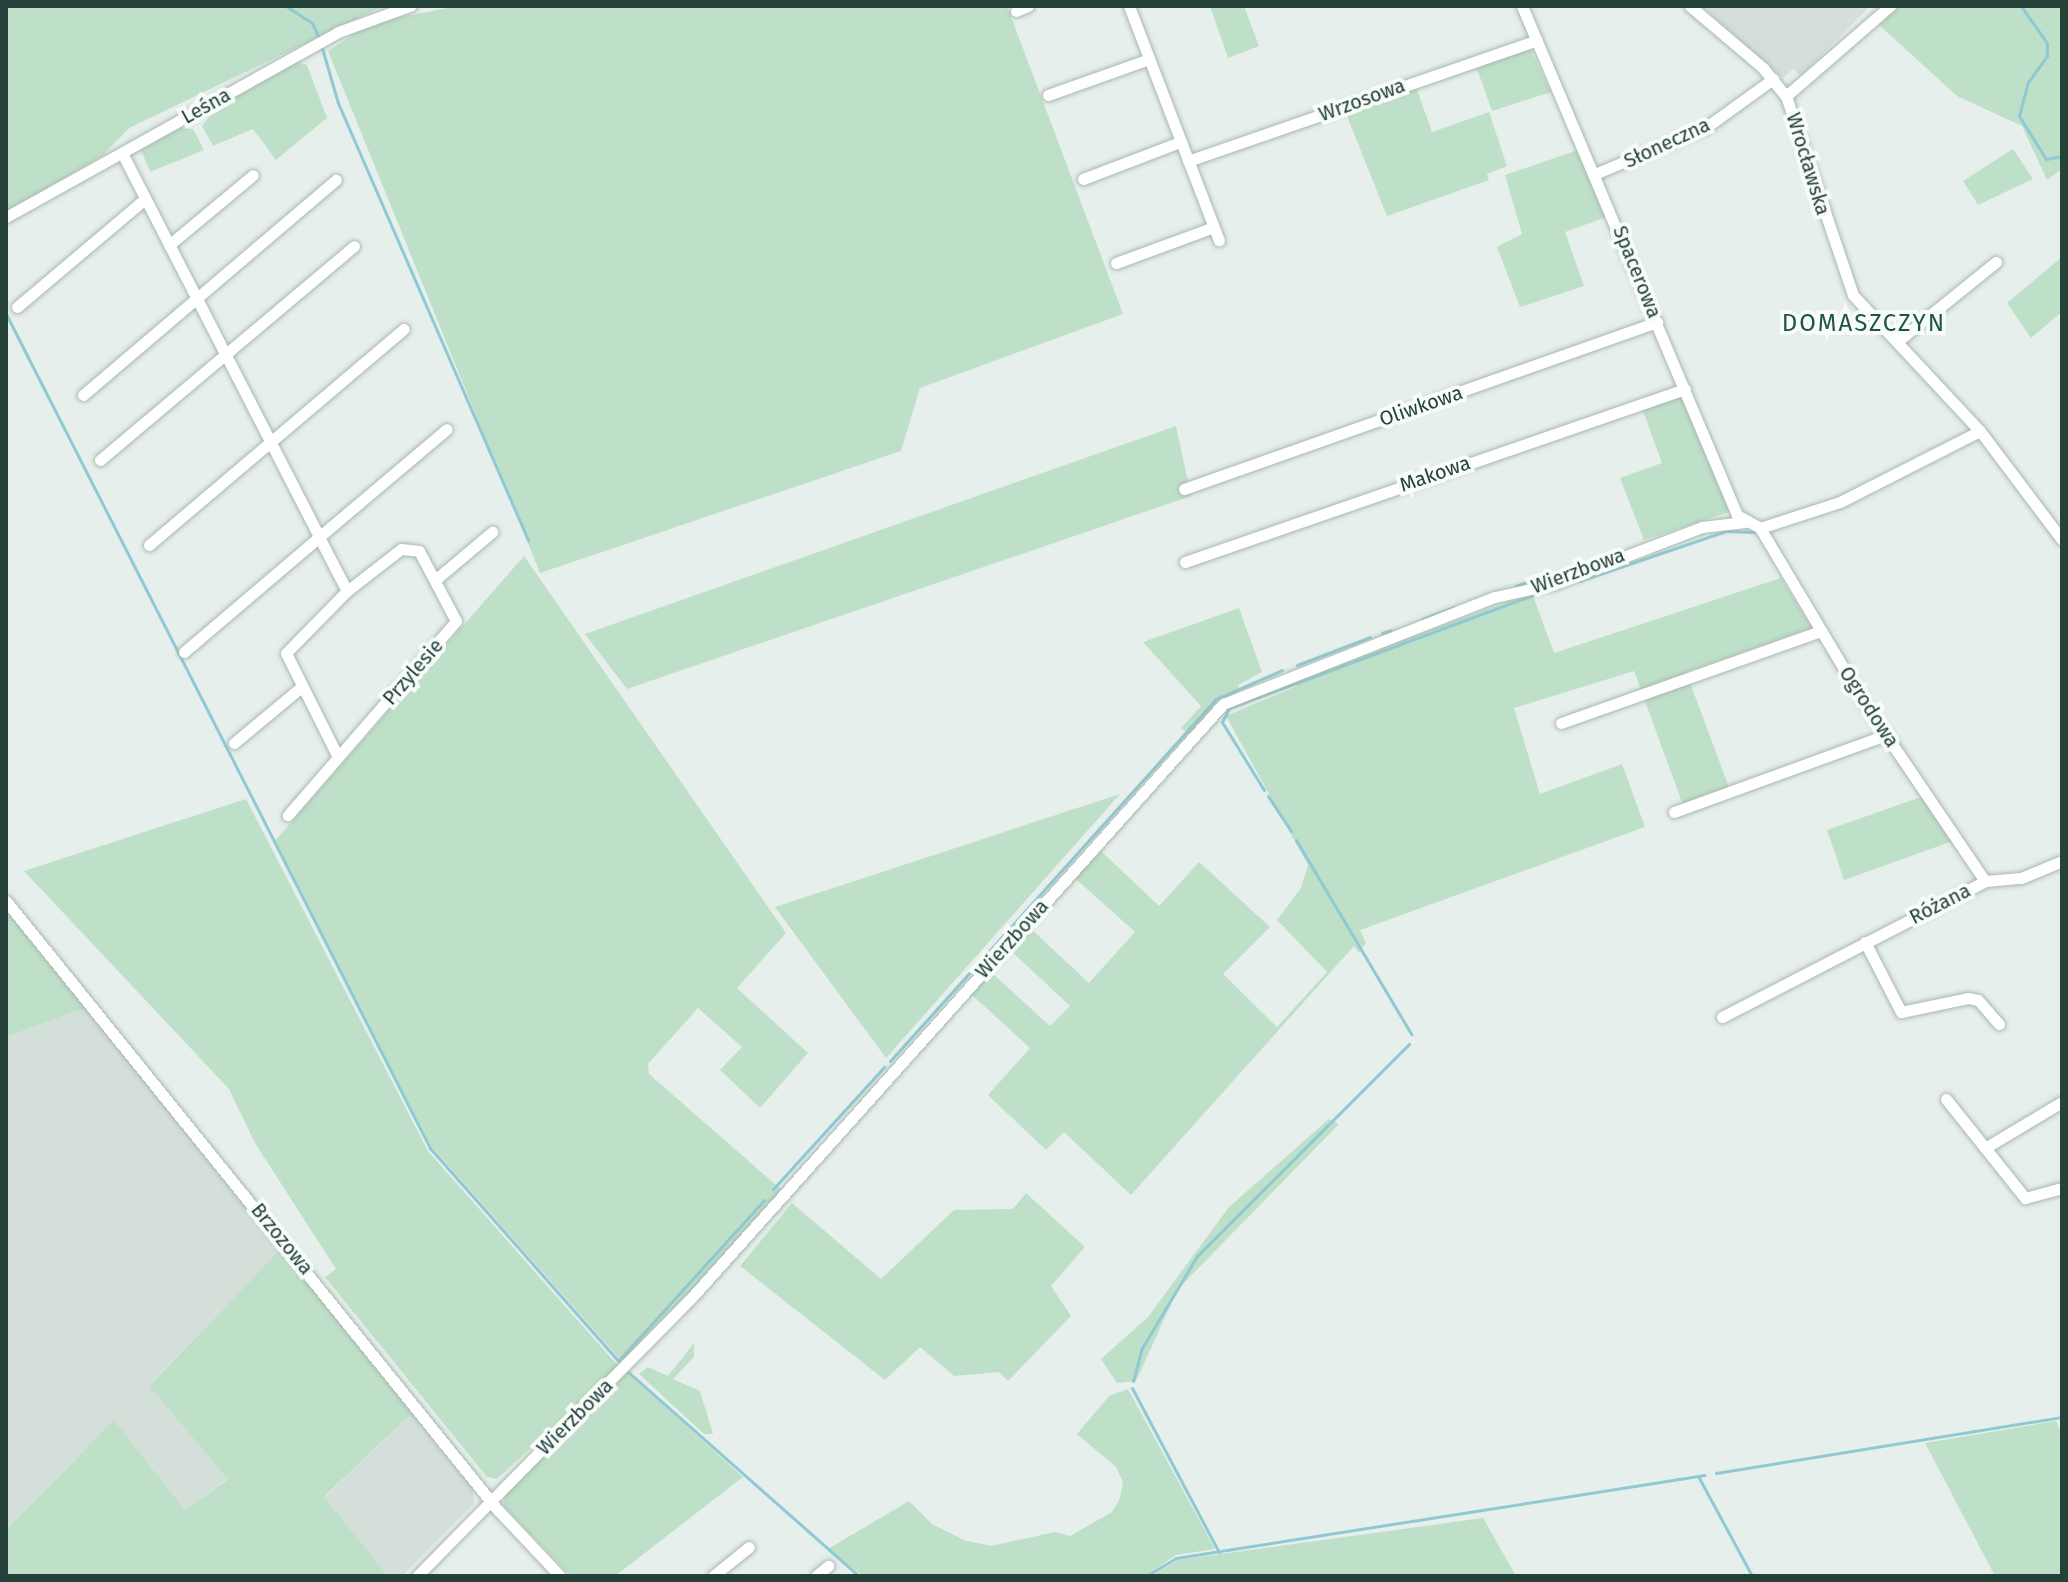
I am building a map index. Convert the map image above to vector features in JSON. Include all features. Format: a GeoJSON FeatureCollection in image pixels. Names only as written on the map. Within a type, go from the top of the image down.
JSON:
{"type":"FeatureCollection","features":[{"type":"Feature","properties":{"kind":"street","name":"Leśna"},"geometry":{"type":"LineString","coordinates":[[6,217],[338,32],[410,6]]}},
{"type":"Feature","properties":{"kind":"street"},"geometry":{"type":"LineString","coordinates":[[1129,6],[1219,240]]}},
{"type":"Feature","properties":{"kind":"street","name":"Spacerowa"},"geometry":{"type":"LineString","coordinates":[[1522,6],[1597,173],[1685,389],[1745,522]]}},
{"type":"Feature","properties":{"kind":"street","name":"Wrocławska"},"geometry":{"type":"LineString","coordinates":[[1690,6],[1773,79],[1786,96],[1845,281],[1980,431],[2062,540]]}},
{"type":"Feature","properties":{"kind":"street"},"geometry":{"type":"LineString","coordinates":[[1786,96],[1890,6]]}},
{"type":"Feature","properties":{"kind":"street","name":"Wrzosowa"},"geometry":{"type":"LineString","coordinates":[[1188,161],[1537,40]]}},
{"type":"Feature","properties":{"kind":"street"},"geometry":{"type":"LineString","coordinates":[[1048,95],[1149,59]]}},
{"type":"Feature","properties":{"kind":"street","name":"Słoneczna"},"geometry":{"type":"LineString","coordinates":[[1597,173],[1705,128],[1773,79]]}},
{"type":"Feature","properties":{"kind":"street"},"geometry":{"type":"LineString","coordinates":[[1083,179],[1180,142]]}},
{"type":"Feature","properties":{"kind":"street"},"geometry":{"type":"LineString","coordinates":[[122,153],[347,591]]}},
{"type":"Feature","properties":{"kind":"street"},"geometry":{"type":"LineString","coordinates":[[169,245],[253,175]]}},
{"type":"Feature","properties":{"kind":"street"},"geometry":{"type":"LineString","coordinates":[[83,395],[336,180]]}},
{"type":"Feature","properties":{"kind":"street"},"geometry":{"type":"LineString","coordinates":[[17,307],[145,199]]}},
{"type":"Feature","properties":{"kind":"street"},"geometry":{"type":"LineString","coordinates":[[1116,263],[1214,227]]}},
{"type":"Feature","properties":{"kind":"street"},"geometry":{"type":"LineString","coordinates":[[100,460],[354,246]]}},
{"type":"Feature","properties":{"kind":"street"},"geometry":{"type":"LineString","coordinates":[[1898,341],[1996,262]]}},
{"type":"Feature","properties":{"kind":"street","name":"Oliwkowa"},"geometry":{"type":"LineString","coordinates":[[1184,489],[1657,322]]}},
{"type":"Feature","properties":{"kind":"street"},"geometry":{"type":"LineString","coordinates":[[149,545],[404,329]]}},
{"type":"Feature","properties":{"kind":"street","name":"Makowa"},"geometry":{"type":"LineString","coordinates":[[1185,562],[1685,389]]}},
{"type":"Feature","properties":{"kind":"street"},"geometry":{"type":"LineString","coordinates":[[184,652],[447,429]]}},
{"type":"Feature","properties":{"kind":"street"},"geometry":{"type":"LineString","coordinates":[[1745,522],[1760,528],[1840,502],[1980,431]]}},
{"type":"Feature","properties":{"kind":"street","name":"Wierzbowa"},"geometry":{"type":"LineString","coordinates":[[417,1576],[693,1296],[1223,704],[1495,597],[1553,584],[1702,527],[1745,522]]}},
{"type":"Feature","properties":{"kind":"street","name":"Ogrodowa"},"geometry":{"type":"LineString","coordinates":[[1760,528],[1886,735],[1985,881]]}},
{"type":"Feature","properties":{"kind":"street"},"geometry":{"type":"LineString","coordinates":[[435,580],[492,532]]}},
{"type":"Feature","properties":{"kind":"street","name":"Przylesie"},"geometry":{"type":"LineString","coordinates":[[288,815],[456,621],[419,551],[407,547],[347,591],[287,648],[300,688],[338,757]]}},
{"type":"Feature","properties":{"kind":"street"},"geometry":{"type":"LineString","coordinates":[[1561,723],[1821,631]]}},
{"type":"Feature","properties":{"kind":"street"},"geometry":{"type":"LineString","coordinates":[[234,743],[300,688]]}},
{"type":"Feature","properties":{"kind":"street"},"geometry":{"type":"LineString","coordinates":[[1674,812],[1886,735]]}},
{"type":"Feature","properties":{"kind":"street","name":"Różana"},"geometry":{"type":"LineString","coordinates":[[1722,1017],[1985,881],[2021,878],[2062,861]]}},
{"type":"Feature","properties":{"kind":"street","name":"Brzozowa"},"geometry":{"type":"LineString","coordinates":[[6,901],[491,1502],[560,1576]]}},
{"type":"Feature","properties":{"kind":"street"},"geometry":{"type":"LineString","coordinates":[[1865,942],[1901,1012],[1968,998],[1978,1000],[1999,1024]]}},
{"type":"Feature","properties":{"kind":"street"},"geometry":{"type":"LineString","coordinates":[[1946,1099],[2025,1198],[2062,1188]]}},
{"type":"Feature","properties":{"kind":"street"},"geometry":{"type":"LineString","coordinates":[[1985,1148],[2062,1102]]}},
{"type":"Feature","properties":{"kind":"street"},"geometry":{"type":"LineString","coordinates":[[713,1576],[749,1547]]}},
{"type":"Feature","properties":{"kind":"street"},"geometry":{"type":"LineString","coordinates":[[816,1576],[828,1566]]}},
{"type":"Feature","properties":{"kind":"shaded area"},"geometry":{"type":"Polygon","coordinates":[[[1702,6],[1870,6],[1801,76],[1793,69],[1783,78],[1702,6]]]}},
{"type":"Feature","properties":{"kind":"shaded area"},"geometry":{"type":"Polygon","coordinates":[[[85,1008],[282,1249],[149,1385],[228,1478],[185,1510],[114,1420],[6,1530],[6,1037],[85,1008]]]}},
{"type":"Feature","properties":{"kind":"shaded area"},"geometry":{"type":"Polygon","coordinates":[[[411,1414],[473,1489],[474,1504],[402,1576],[388,1576],[324,1498],[411,1414]]]}},
{"type":"Feature","properties":{"kind":"green space"},"geometry":{"type":"Polygon","coordinates":[[[6,6],[383,6],[129,128],[102,156],[6,212],[6,6]]]}},
{"type":"Feature","properties":{"kind":"green space"},"geometry":{"type":"Polygon","coordinates":[[[458,6],[1007,6],[1123,314],[920,388],[901,451],[540,573],[328,51],[371,23],[458,6]]]}},
{"type":"Feature","properties":{"kind":"green space"},"geometry":{"type":"Polygon","coordinates":[[[1210,6],[1244,6],[1259,46],[1228,58],[1210,6]]]}},
{"type":"Feature","properties":{"kind":"green space"},"geometry":{"type":"Polygon","coordinates":[[[1898,6],[2062,6],[2062,169],[2047,180],[2022,126],[1957,96],[1879,25],[1898,6]]]}},
{"type":"Feature","properties":{"kind":"green space"},"geometry":{"type":"Polygon","coordinates":[[[1530,49],[1551,92],[1492,111],[1476,66],[1530,49]]]}},
{"type":"Feature","properties":{"kind":"green space"},"geometry":{"type":"Polygon","coordinates":[[[297,62],[307,65],[327,118],[276,160],[253,129],[213,146],[202,126],[214,110],[297,62]]]}},
{"type":"Feature","properties":{"kind":"green space"},"geometry":{"type":"Polygon","coordinates":[[[1416,87],[1432,132],[1489,112],[1507,166],[1487,174],[1489,180],[1387,216],[1345,111],[1416,87]]]}},
{"type":"Feature","properties":{"kind":"green space"},"geometry":{"type":"Polygon","coordinates":[[[181,128],[193,129],[204,150],[150,172],[141,150],[181,128]]]}},
{"type":"Feature","properties":{"kind":"green space"},"geometry":{"type":"Polygon","coordinates":[[[1581,149],[1609,216],[1565,232],[1584,286],[1520,307],[1497,247],[1522,234],[1505,175],[1581,149]]]}},
{"type":"Feature","properties":{"kind":"green space"},"geometry":{"type":"Polygon","coordinates":[[[2013,149],[2033,179],[1978,205],[1963,181],[2013,149]]]}},
{"type":"Feature","properties":{"kind":"green space"},"geometry":{"type":"Polygon","coordinates":[[[2062,257],[2062,312],[2031,338],[2007,303],[2062,257]]]}},
{"type":"Feature","properties":{"kind":"green space"},"geometry":{"type":"Polygon","coordinates":[[[1684,395],[1732,511],[1644,540],[1620,478],[1662,463],[1642,408],[1684,395]]]}},
{"type":"Feature","properties":{"kind":"green space"},"geometry":{"type":"Polygon","coordinates":[[[1176,426],[1191,496],[627,689],[585,634],[1176,426]]]}},
{"type":"Feature","properties":{"kind":"green space"},"geometry":{"type":"Polygon","coordinates":[[[524,556],[786,933],[737,988],[808,1053],[760,1108],[720,1070],[742,1047],[698,1008],[648,1064],[649,1074],[783,1191],[624,1364],[431,1146],[274,842],[524,556]]]}},
{"type":"Feature","properties":{"kind":"green space"},"geometry":{"type":"Polygon","coordinates":[[[1781,578],[1812,628],[1686,672],[1730,790],[1683,805],[1634,671],[1514,708],[1540,794],[1622,764],[1645,827],[1360,930],[1366,943],[1359,953],[1354,946],[1131,1195],[1064,1132],[1046,1150],[988,1095],[1030,1048],[971,994],[991,972],[1050,1026],[1070,1006],[1010,950],[1029,927],[1089,983],[1135,932],[1075,878],[1101,851],[1159,906],[1199,862],[1270,927],[1223,974],[1277,1027],[1327,972],[1277,920],[1301,888],[1308,865],[1226,716],[1297,686],[1294,679],[1532,593],[1554,653],[1781,578]]]}},
{"type":"Feature","properties":{"kind":"green space"},"geometry":{"type":"Polygon","coordinates":[[[1239,608],[1262,672],[1238,685],[1240,691],[1215,707],[1193,736],[1181,728],[1201,706],[1143,642],[1239,608]]]}},
{"type":"Feature","properties":{"kind":"green space"},"geometry":{"type":"Polygon","coordinates":[[[1120,794],[886,1058],[775,907],[1120,794]]]}},
{"type":"Feature","properties":{"kind":"green space"},"geometry":{"type":"Polygon","coordinates":[[[1921,797],[1953,841],[1844,880],[1827,830],[1921,797]]]}},
{"type":"Feature","properties":{"kind":"green space"},"geometry":{"type":"Polygon","coordinates":[[[246,799],[428,1151],[619,1367],[497,1479],[487,1477],[325,1277],[336,1269],[255,1143],[229,1089],[24,871],[246,799]]]}},
{"type":"Feature","properties":{"kind":"green space"},"geometry":{"type":"Polygon","coordinates":[[[6,905],[475,1487],[411,1414],[324,1497],[388,1576],[6,1576],[6,1530],[114,1420],[185,1510],[228,1479],[149,1386],[281,1249],[85,1008],[6,1037],[6,905]]]}},
{"type":"Feature","properties":{"kind":"green space"},"geometry":{"type":"Polygon","coordinates":[[[1329,1119],[1339,1124],[1178,1289],[1136,1381],[1117,1383],[1101,1359],[1148,1317],[1229,1207],[1329,1119]]]}},
{"type":"Feature","properties":{"kind":"green space"},"geometry":{"type":"Polygon","coordinates":[[[1026,1193],[1085,1247],[1051,1286],[1071,1316],[1008,1381],[999,1372],[954,1376],[920,1347],[885,1380],[740,1266],[792,1203],[881,1279],[954,1210],[1013,1209],[1026,1193]]]}},
{"type":"Feature","properties":{"kind":"green space"},"geometry":{"type":"Polygon","coordinates":[[[694,1343],[694,1357],[673,1379],[700,1391],[713,1434],[704,1434],[639,1374],[648,1367],[668,1376],[694,1343]]]}},
{"type":"Feature","properties":{"kind":"green space"},"geometry":{"type":"Polygon","coordinates":[[[626,1371],[743,1477],[615,1576],[571,1576],[503,1505],[506,1493],[626,1371]]]}},
{"type":"Feature","properties":{"kind":"green space"},"geometry":{"type":"Polygon","coordinates":[[[1128,1389],[1215,1549],[1176,1555],[1145,1576],[863,1576],[828,1549],[909,1501],[932,1524],[964,1540],[991,1546],[1055,1532],[1070,1536],[1112,1512],[1120,1498],[1123,1482],[1116,1467],[1077,1434],[1109,1396],[1128,1389]]]}},
{"type":"Feature","properties":{"kind":"green space"},"geometry":{"type":"Polygon","coordinates":[[[2056,1421],[2062,1433],[2062,1576],[1995,1576],[1925,1443],[2056,1421]]]}},
{"type":"Feature","properties":{"kind":"green space"},"geometry":{"type":"Polygon","coordinates":[[[1483,1518],[1516,1576],[1151,1576],[1178,1560],[1483,1518]]]}},
{"type":"Feature","properties":{"kind":"waterway"},"geometry":{"type":"LineString","coordinates":[[286,6],[312,23],[318,36]]}},
{"type":"Feature","properties":{"kind":"waterway"},"geometry":{"type":"LineString","coordinates":[[2021,6],[2047,43],[2047,56],[2028,82],[2019,116],[2046,159],[2062,156]]}},
{"type":"Feature","properties":{"kind":"waterway"},"geometry":{"type":"LineString","coordinates":[[322,48],[338,103],[528,540]]}},
{"type":"Feature","properties":{"kind":"waterway"},"geometry":{"type":"LineString","coordinates":[[6,314],[430,1148],[621,1364]]}},
{"type":"Feature","properties":{"kind":"waterway"},"geometry":{"type":"LineString","coordinates":[[1579,581],[1726,531],[1755,532]]}},
{"type":"Feature","properties":{"kind":"waterway"},"geometry":{"type":"LineString","coordinates":[[1516,586],[1564,568]]}},
{"type":"Feature","properties":{"kind":"waterway"},"geometry":{"type":"LineString","coordinates":[[1264,790],[1222,722],[1229,708],[1533,595]]}},
{"type":"Feature","properties":{"kind":"waterway"},"geometry":{"type":"LineString","coordinates":[[1423,619],[1454,607]]}},
{"type":"Feature","properties":{"kind":"waterway"},"geometry":{"type":"LineString","coordinates":[[1382,633],[1391,630]]}},
{"type":"Feature","properties":{"kind":"waterway"},"geometry":{"type":"LineString","coordinates":[[1297,665],[1370,637]]}},
{"type":"Feature","properties":{"kind":"waterway"},"geometry":{"type":"LineString","coordinates":[[890,1061],[1216,699],[1282,670]]}},
{"type":"Feature","properties":{"kind":"waterway"},"geometry":{"type":"LineString","coordinates":[[1268,796],[1291,831]]}},
{"type":"Feature","properties":{"kind":"waterway"},"geometry":{"type":"LineString","coordinates":[[1296,840],[1411,1034]]}},
{"type":"Feature","properties":{"kind":"waterway"},"geometry":{"type":"LineString","coordinates":[[1133,1381],[1142,1348],[1197,1256],[1409,1044]]}},
{"type":"Feature","properties":{"kind":"waterway"},"geometry":{"type":"LineString","coordinates":[[773,1189],[884,1067]]}},
{"type":"Feature","properties":{"kind":"waterway"},"geometry":{"type":"LineString","coordinates":[[619,1360],[764,1200]]}},
{"type":"Feature","properties":{"kind":"waterway"},"geometry":{"type":"LineString","coordinates":[[626,1370],[859,1576]]}},
{"type":"Feature","properties":{"kind":"waterway"},"geometry":{"type":"LineString","coordinates":[[1132,1388],[1219,1552]]}},
{"type":"Feature","properties":{"kind":"waterway"},"geometry":{"type":"LineString","coordinates":[[1716,1473],[2062,1417]]}},
{"type":"Feature","properties":{"kind":"waterway"},"geometry":{"type":"LineString","coordinates":[[1146,1576],[1176,1558],[1705,1475]]}},
{"type":"Feature","properties":{"kind":"waterway"},"geometry":{"type":"LineString","coordinates":[[1698,1476],[1752,1576]]}},
{"type":"Feature","properties":{"kind":"district","name":"DOMASZCZYN"},"geometry":{"type":"Point","coordinates":[1864,324]}}]}
